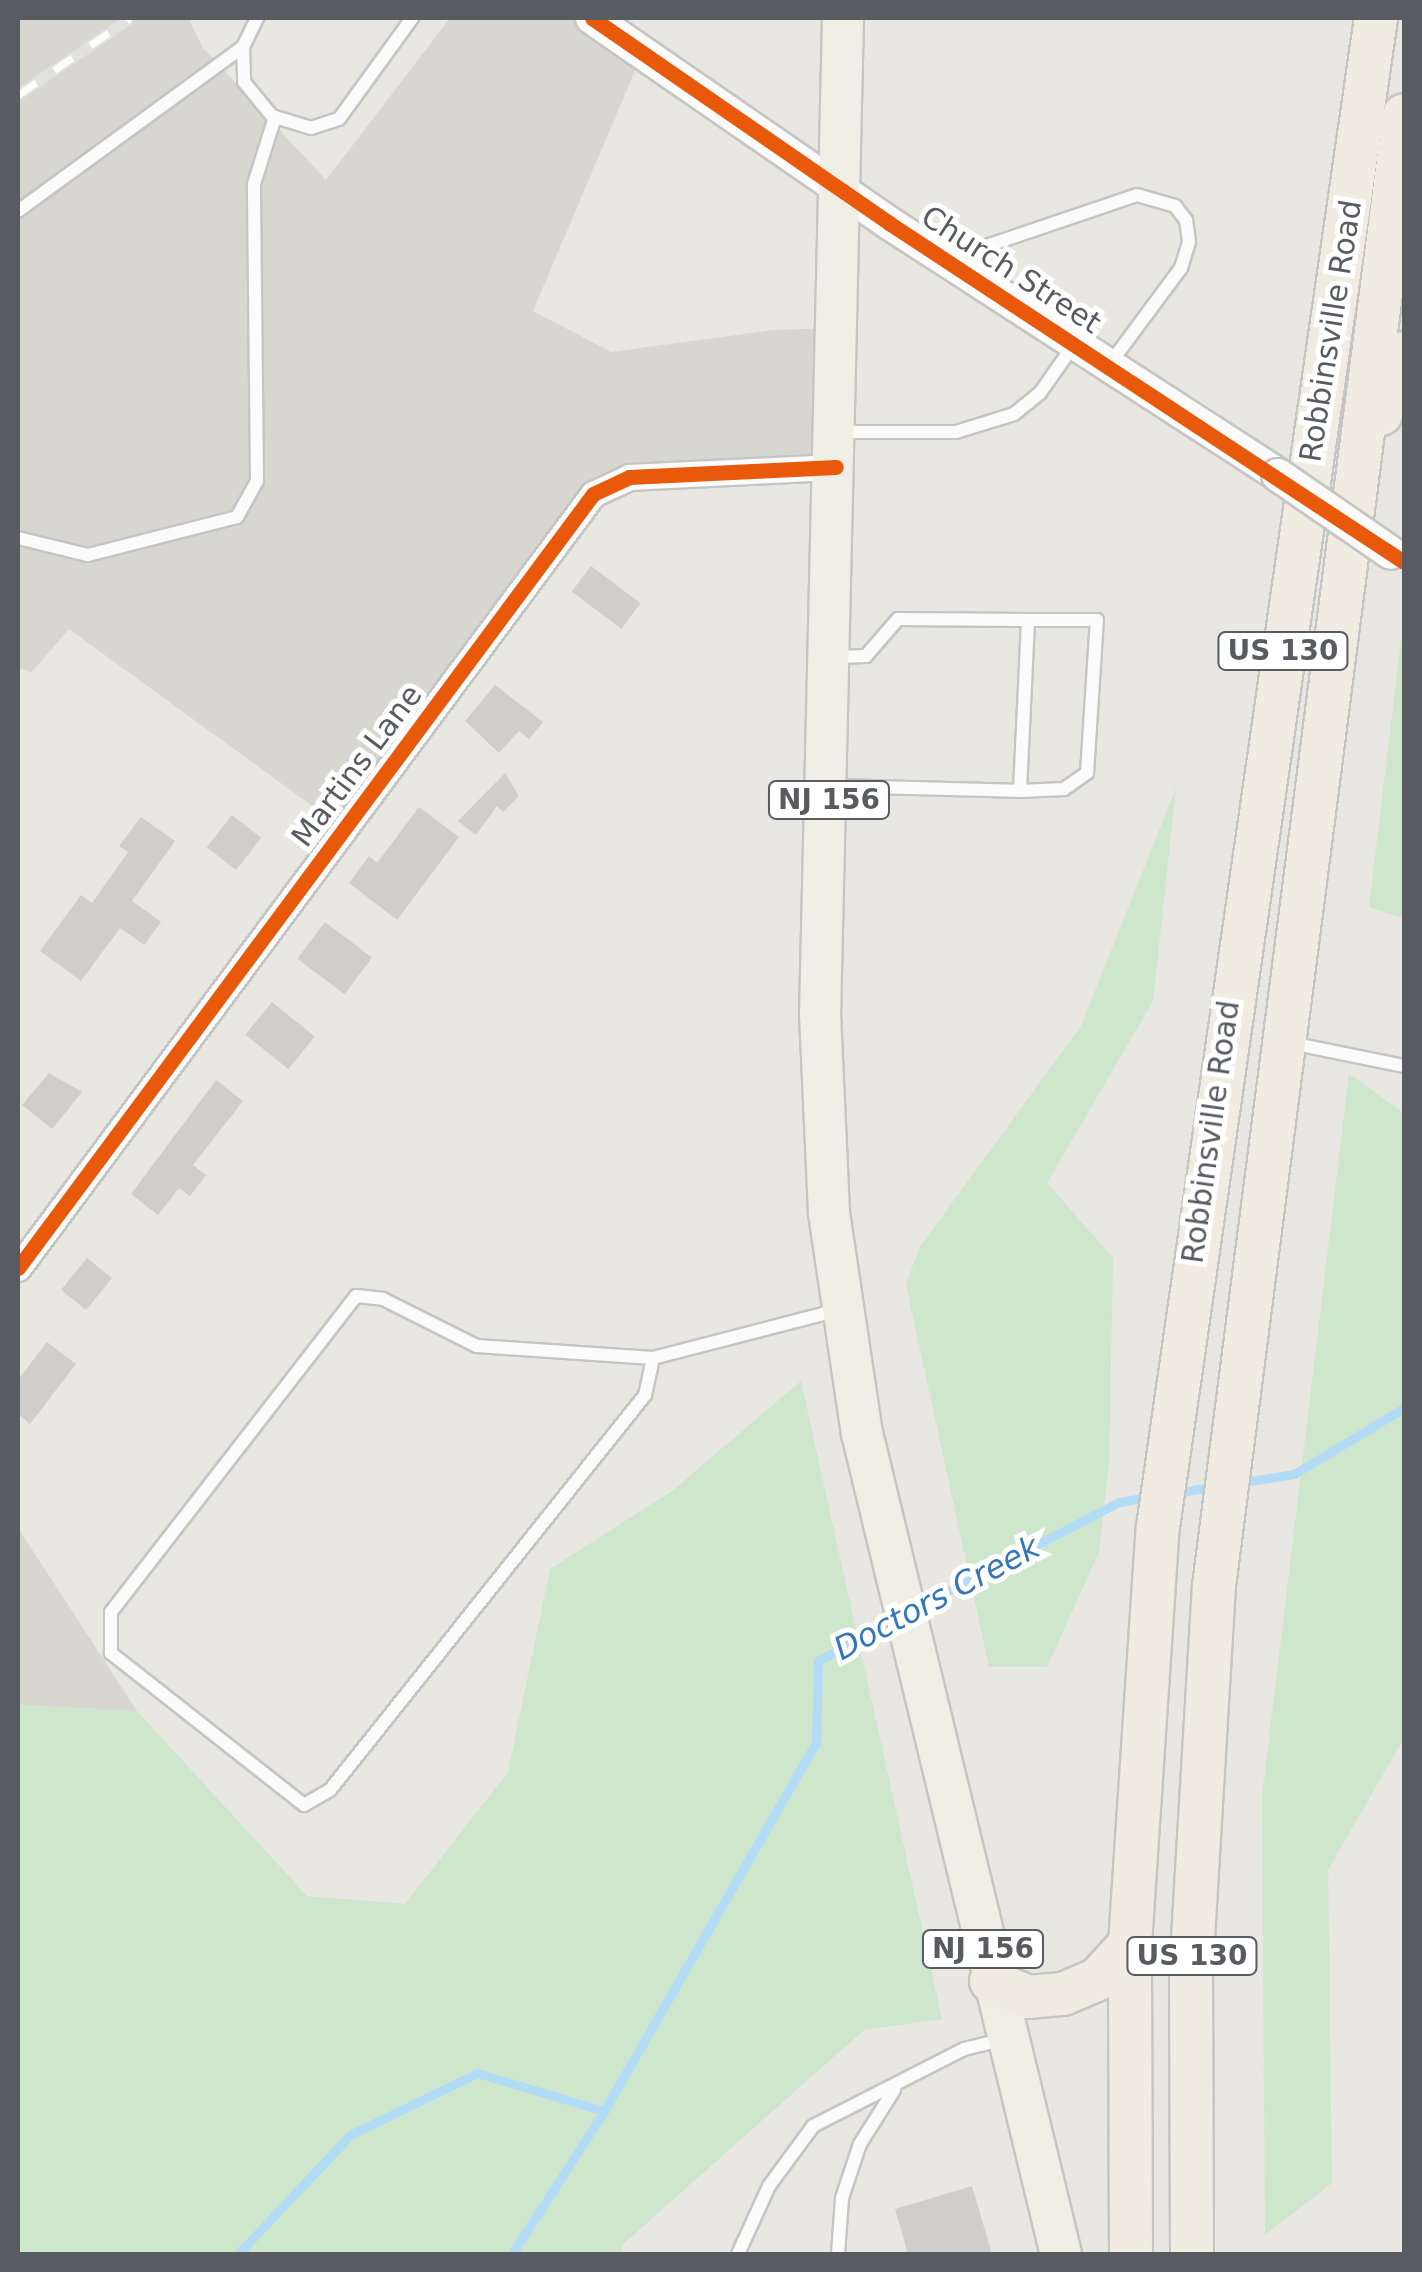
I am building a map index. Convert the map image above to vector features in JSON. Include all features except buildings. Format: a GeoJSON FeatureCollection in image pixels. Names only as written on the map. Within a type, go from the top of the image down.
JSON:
{"type":"FeatureCollection","features":[{"type":"Feature","properties":{"kind":"highway","name":"Robbinsville Road"},"geometry":{"type":"LineString","coordinates":[[1132,2254],[1130,1944],[1158,1526],[1376,18]]}},
{"type":"Feature","properties":{"kind":"highway","name":"Robbinsville Road"},"geometry":{"type":"LineString","coordinates":[[1192,2254],[1196,1829],[1221,1515],[1404,115]]}},
{"type":"Feature","properties":{"kind":"highway"},"geometry":{"type":"LineString","coordinates":[[1354,484],[1404,353]]}},
{"type":"Feature","properties":{"kind":"highway"},"geometry":{"type":"LineString","coordinates":[[991,1981],[1028,1996],[1063,1994],[1098,1980],[1130,1944]]}},
{"type":"Feature","properties":{"kind":"main road","name":"NJ 156"},"geometry":{"type":"LineString","coordinates":[[843,18],[833,658],[820,1096],[842,1310],[895,1576],[991,1981],[1061,2254]]}},
{"type":"Feature","properties":{"kind":"street","name":"Church Street"},"geometry":{"type":"LineString","coordinates":[[592,18],[946,260],[1278,475],[1398,558]]}},
{"type":"Feature","properties":{"kind":"street","name":"Martins Lane"},"geometry":{"type":"LineString","coordinates":[[18,1268],[593,494],[630,477],[836,450]]}},
{"type":"Feature","properties":{"kind":"lane"},"geometry":{"type":"LineString","coordinates":[[18,211],[243,46],[257,18]]}},
{"type":"Feature","properties":{"kind":"lane"},"geometry":{"type":"LineString","coordinates":[[243,46],[244,82],[275,117],[311,128],[339,119],[412,18]]}},
{"type":"Feature","properties":{"kind":"lane"},"geometry":{"type":"LineString","coordinates":[[18,538],[88,555],[237,516],[257,481],[254,184],[275,117]]}},
{"type":"Feature","properties":{"kind":"lane"},"geometry":{"type":"LineString","coordinates":[[946,260],[1137,195],[1175,206],[1188,231],[1181,268],[1107,366]]}},
{"type":"Feature","properties":{"kind":"lane"},"geometry":{"type":"LineString","coordinates":[[836,450],[956,432],[1014,414],[1040,394],[1074,345]]}},
{"type":"Feature","properties":{"kind":"lane"},"geometry":{"type":"LineString","coordinates":[[829,786],[1064,789],[1087,773],[1097,620],[898,619],[866,656],[833,658]]}},
{"type":"Feature","properties":{"kind":"lane"},"geometry":{"type":"LineString","coordinates":[[1020,791],[1028,620]]}},
{"type":"Feature","properties":{"kind":"lane"},"geometry":{"type":"LineString","coordinates":[[1284,1041],[1404,1066]]}},
{"type":"Feature","properties":{"kind":"lane"},"geometry":{"type":"LineString","coordinates":[[653,1358],[646,1395],[330,1790],[304,1806],[110,1654],[111,1612],[356,1296],[382,1299],[476,1346],[653,1358],[842,1310]]}},
{"type":"Feature","properties":{"kind":"lane"},"geometry":{"type":"LineString","coordinates":[[738,2254],[769,2186],[813,2126],[894,2089],[964,2049],[1006,2039]]}},
{"type":"Feature","properties":{"kind":"lane"},"geometry":{"type":"LineString","coordinates":[[838,2254],[842,2198],[860,2144],[894,2089]]}},
{"type":"Feature","properties":{"kind":"shaded area"},"geometry":{"type":"Polygon","coordinates":[[[18,18],[189,18],[202,47],[326,180],[450,18],[590,18],[643,52],[533,311],[611,352],[773,330],[837,328],[836,467],[609,483],[344,829],[69,629],[31,673],[18,667],[18,18]]]}},
{"type":"Feature","properties":{"kind":"shaded area"},"geometry":{"type":"Polygon","coordinates":[[[18,1528],[137,1711],[18,1705],[18,1528]]]}},
{"type":"Feature","properties":{"kind":"green space"},"geometry":{"type":"Polygon","coordinates":[[[1401,640],[1404,643],[1403,918],[1369,907],[1401,640]]]}},
{"type":"Feature","properties":{"kind":"green space"},"geometry":{"type":"Polygon","coordinates":[[[1176,788],[1153,1001],[1047,1183],[1113,1258],[1109,1463],[1099,1552],[1047,1667],[989,1667],[906,1285],[919,1248],[1081,1026],[1176,788]]]}},
{"type":"Feature","properties":{"kind":"green space"},"geometry":{"type":"Polygon","coordinates":[[[1349,1074],[1404,1113],[1404,1738],[1328,1870],[1332,2183],[1265,2235],[1262,1797],[1349,1074]]]}},
{"type":"Feature","properties":{"kind":"green space"},"geometry":{"type":"Polygon","coordinates":[[[801,1381],[942,2019],[864,2030],[622,2245],[623,2254],[18,2254],[18,1705],[137,1711],[307,1896],[405,1904],[508,1772],[550,1569],[672,1491],[801,1381]]]}},
{"type":"Feature","properties":{"kind":"waterway","name":"Doctors Creek"},"geometry":{"type":"LineString","coordinates":[[1238,1483],[1294,1474],[1404,1408]]}},
{"type":"Feature","properties":{"kind":"waterway","name":"Doctors Creek"},"geometry":{"type":"LineString","coordinates":[[1174,1493],[1213,1487]]}},
{"type":"Feature","properties":{"kind":"waterway","name":"Doctors Creek"},"geometry":{"type":"LineString","coordinates":[[916,1608],[1119,1502],[1149,1497]]}},
{"type":"Feature","properties":{"kind":"waterway","name":"Doctors Creek"},"geometry":{"type":"LineString","coordinates":[[512,2254],[604,2111],[816,1743],[818,1661],[897,1617]]}},
{"type":"Feature","properties":{"kind":"waterway"},"geometry":{"type":"LineString","coordinates":[[238,2254],[350,2135],[477,2073],[604,2111]]}},
{"type":"Feature","properties":{"kind":"railway"},"geometry":{"type":"LineString","coordinates":[[18,95],[130,18]]}},
{"type":"Feature","properties":{"kind":"cycle path"},"geometry":{"type":"LineString","coordinates":[[592,18],[889,223],[1404,562]]}},
{"type":"Feature","properties":{"kind":"cycle path"},"geometry":{"type":"LineString","coordinates":[[18,1268],[593,494],[629,477],[836,467]]}}]}
